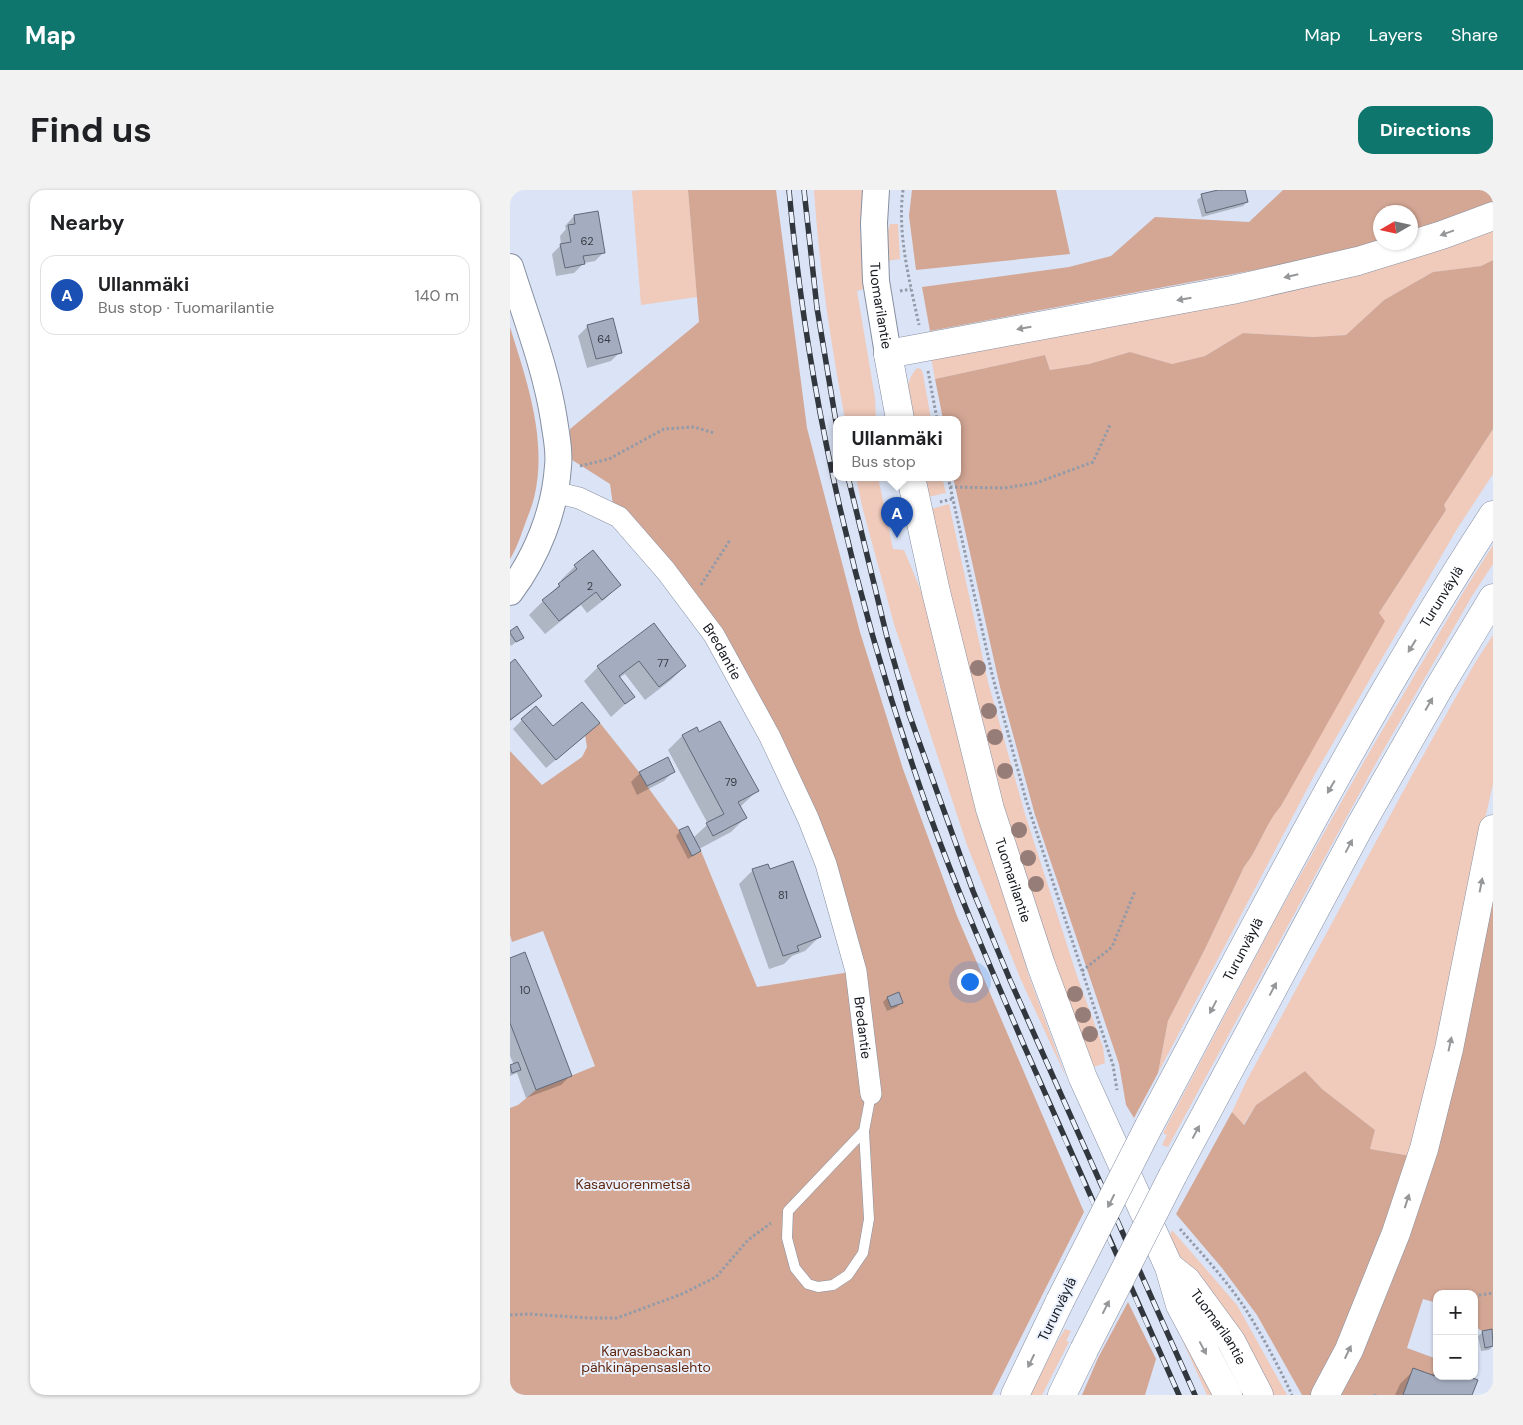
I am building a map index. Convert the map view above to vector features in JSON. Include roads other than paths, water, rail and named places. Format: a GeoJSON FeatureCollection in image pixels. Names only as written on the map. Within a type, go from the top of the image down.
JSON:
{"type":"FeatureCollection","features":[{"type":"Feature","properties":{"kind":"main road"},"geometry":{"type":"LineString","coordinates":[[888,354],[1232,290],[1358,261],[1442,235],[1493,216]]}},
{"type":"Feature","properties":{"kind":"main road","name":"Tuomarilantie"},"geometry":{"type":"LineString","coordinates":[[888,354],[899,416]]}},
{"type":"Feature","properties":{"kind":"main road","name":"Tuomarilantie"},"geometry":{"type":"LineString","coordinates":[[912,481],[936,592],[990,809],[1041,965],[1083,1078],[1169,1267],[1180,1305],[1228,1395]]}},
{"type":"Feature","properties":{"kind":"main road","name":"Turunväylä"},"geometry":{"type":"LineString","coordinates":[[1015,1395],[1060,1301],[1150,1126],[1325,798],[1402,662],[1493,515]]}},
{"type":"Feature","properties":{"kind":"main road"},"geometry":{"type":"LineString","coordinates":[[1062,1395],[1173,1175],[1359,828],[1493,598]]}},
{"type":"Feature","properties":{"kind":"main road"},"geometry":{"type":"LineString","coordinates":[[1325,1395],[1349,1350],[1396,1233],[1424,1149],[1449,1048],[1493,829]]}},
{"type":"Feature","properties":{"kind":"main road","name":"Tuomarilantie"},"geometry":{"type":"LineString","coordinates":[[1169,1267],[1187,1281],[1231,1342],[1259,1395]]}},
{"type":"Feature","properties":{"kind":"street","name":"Tuomarilantie"},"geometry":{"type":"LineString","coordinates":[[876,190],[874,223],[876,281],[888,354]]}},
{"type":"Feature","properties":{"kind":"street"},"geometry":{"type":"LineString","coordinates":[[510,267],[551,402],[559,465],[547,522],[534,552],[510,592]]}},
{"type":"Feature","properties":{"kind":"street","name":"Bredantie"},"geometry":{"type":"LineString","coordinates":[[554,492],[579,498],[620,516],[666,571],[714,635],[770,738],[808,818],[826,864],[856,972],[872,1094]]}},
{"type":"Feature","properties":{"kind":"lane"},"geometry":{"type":"LineString","coordinates":[[864,1131],[788,1211],[787,1238],[795,1268],[808,1284],[818,1288],[833,1286],[848,1275],[864,1253],[869,1220],[864,1131],[872,1094]]}},
{"type":"Feature","properties":{"kind":"railway"},"geometry":{"type":"LineString","coordinates":[[789,190],[809,349],[833,476]]}},
{"type":"Feature","properties":{"kind":"railway"},"geometry":{"type":"LineString","coordinates":[[804,190],[817,308],[835,416]]}},
{"type":"Feature","properties":{"kind":"railway"},"geometry":{"type":"LineString","coordinates":[[834,481],[880,661],[903,737],[940,843],[1026,1050],[1179,1395]]}},
{"type":"Feature","properties":{"kind":"railway"},"geometry":{"type":"LineString","coordinates":[[849,481],[887,637],[909,714],[973,891],[1010,980],[1195,1395]]}},
{"type":"Feature","properties":{"kind":"place","name":"Ullanmäki"},"geometry":{"type":"Point","coordinates":[897,538]}},
{"type":"Feature","properties":{"kind":"park label","name":"Kasavuorenmetsä"},"geometry":{"type":"Point","coordinates":[633,1184]}},
{"type":"Feature","properties":{"kind":"park label","name":"Karvasbackan pähkinäpensaslehto"},"geometry":{"type":"Point","coordinates":[646,1360]}}]}
